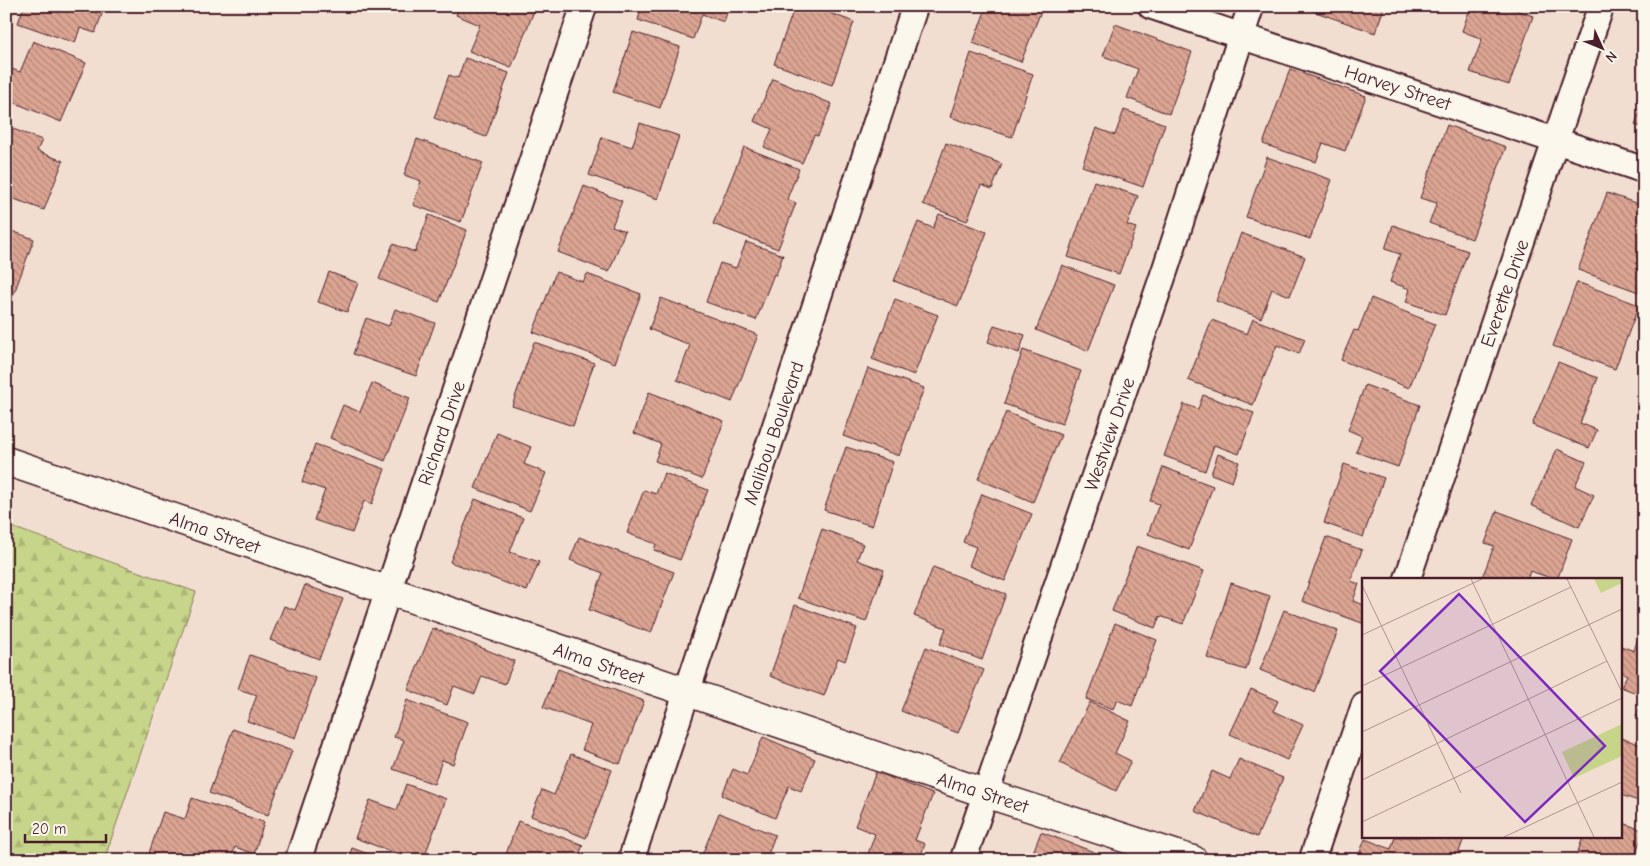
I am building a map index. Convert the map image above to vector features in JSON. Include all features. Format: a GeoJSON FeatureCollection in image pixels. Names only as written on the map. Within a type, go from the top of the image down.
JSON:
{"type":"FeatureCollection","features":[{"type":"Feature","properties":{"kind":"street","name":"Richard Drive"},"geometry":{"type":"LineString","coordinates":[[298,860],[584,6]]}},
{"type":"Feature","properties":{"kind":"street","name":"Malibou Boulevard"},"geometry":{"type":"LineString","coordinates":[[631,860],[915,6]]}},
{"type":"Feature","properties":{"kind":"street","name":"Harvey Street"},"geometry":{"type":"LineString","coordinates":[[1152,6],[1644,170]]}},
{"type":"Feature","properties":{"kind":"street","name":"Westview Drive"},"geometry":{"type":"LineString","coordinates":[[963,860],[1165,270],[1251,6]]}},
{"type":"Feature","properties":{"kind":"street","name":"Everette Drive"},"geometry":{"type":"LineString","coordinates":[[1408,578],[1601,6]]}},
{"type":"Feature","properties":{"kind":"street","name":"Alma Street"},"geometry":{"type":"LineString","coordinates":[[6,461],[985,793],[1193,860]]}},
{"type":"Feature","properties":{"kind":"street"},"geometry":{"type":"LineString","coordinates":[[1312,860],[1362,712]]}},
{"type":"Feature","properties":{"kind":"green space"},"geometry":{"type":"Polygon","coordinates":[[[6,525],[196,592],[104,860],[6,860],[6,525]]]}},
{"type":"Feature","properties":{"kind":"building"},"geometry":{"type":"Polygon","coordinates":[[[24,6],[105,6],[95,33],[80,28],[75,43],[18,23],[24,6]]]}},
{"type":"Feature","properties":{"kind":"building"},"geometry":{"type":"Polygon","coordinates":[[[460,6],[536,6],[511,68],[469,51],[480,25],[456,15],[460,6]]]}},
{"type":"Feature","properties":{"kind":"building"},"geometry":{"type":"Polygon","coordinates":[[[642,6],[729,6],[724,22],[702,14],[693,39],[638,20],[642,6]]]}},
{"type":"Feature","properties":{"kind":"building"},"geometry":{"type":"Polygon","coordinates":[[[795,6],[811,6],[854,22],[832,85],[774,64],[795,6]]]}},
{"type":"Feature","properties":{"kind":"building"},"geometry":{"type":"Polygon","coordinates":[[[987,6],[1043,6],[1021,62],[973,43],[987,6]]]}},
{"type":"Feature","properties":{"kind":"building"},"geometry":{"type":"Polygon","coordinates":[[[1315,6],[1380,6],[1384,8],[1375,33],[1313,11],[1315,6]]]}},
{"type":"Feature","properties":{"kind":"building"},"geometry":{"type":"Polygon","coordinates":[[[1471,6],[1505,6],[1533,16],[1509,85],[1470,72],[1482,39],[1462,31],[1471,6]]]}},
{"type":"Feature","properties":{"kind":"building"},"geometry":{"type":"Polygon","coordinates":[[[1533,6],[1553,6],[1550,13],[1533,6]]]}},
{"type":"Feature","properties":{"kind":"building"},"geometry":{"type":"Polygon","coordinates":[[[1115,24],[1192,52],[1169,114],[1127,98],[1138,69],[1103,56],[1115,24]]]}},
{"type":"Feature","properties":{"kind":"building"},"geometry":{"type":"Polygon","coordinates":[[[633,32],[680,47],[660,108],[613,92],[633,32]]]}},
{"type":"Feature","properties":{"kind":"building"},"geometry":{"type":"Polygon","coordinates":[[[33,41],[86,63],[61,122],[6,99],[6,67],[20,72],[33,41]]]}},
{"type":"Feature","properties":{"kind":"building"},"geometry":{"type":"Polygon","coordinates":[[[971,53],[1033,74],[1012,137],[950,117],[971,53]]]}},
{"type":"Feature","properties":{"kind":"building"},"geometry":{"type":"Polygon","coordinates":[[[465,58],[509,73],[486,137],[434,118],[449,75],[458,78],[465,58]]]}},
{"type":"Feature","properties":{"kind":"building"},"geometry":{"type":"Polygon","coordinates":[[[1290,69],[1366,96],[1345,151],[1323,143],[1316,162],[1263,144],[1290,69]]]}},
{"type":"Feature","properties":{"kind":"building"},"geometry":{"type":"Polygon","coordinates":[[[773,79],[832,104],[818,136],[814,135],[802,163],[764,147],[772,129],[754,121],[773,79]]]}},
{"type":"Feature","properties":{"kind":"building"},"geometry":{"type":"Polygon","coordinates":[[[1644,100],[1644,128],[1635,125],[1644,100]]]}},
{"type":"Feature","properties":{"kind":"building"},"geometry":{"type":"Polygon","coordinates":[[[1124,110],[1165,124],[1143,187],[1082,166],[1096,128],[1115,135],[1124,110]]]}},
{"type":"Feature","properties":{"kind":"building"},"geometry":{"type":"Polygon","coordinates":[[[640,123],[679,136],[658,199],[589,175],[602,137],[632,147],[640,123]]]}},
{"type":"Feature","properties":{"kind":"building"},"geometry":{"type":"Polygon","coordinates":[[[1447,125],[1506,147],[1472,239],[1429,223],[1437,203],[1420,198],[1447,125]]]}},
{"type":"Feature","properties":{"kind":"building"},"geometry":{"type":"Polygon","coordinates":[[[13,129],[42,140],[37,151],[63,161],[44,210],[6,196],[6,146],[13,129]]]}},
{"type":"Feature","properties":{"kind":"building"},"geometry":{"type":"Polygon","coordinates":[[[417,139],[483,163],[461,222],[413,205],[421,181],[404,175],[417,139]]]}},
{"type":"Feature","properties":{"kind":"building"},"geometry":{"type":"Polygon","coordinates":[[[946,143],[1002,164],[992,189],[981,185],[967,221],[923,204],[946,143]]]}},
{"type":"Feature","properties":{"kind":"building"},"geometry":{"type":"Polygon","coordinates":[[[744,147],[799,169],[787,199],[796,203],[778,249],[713,224],[744,147]]]}},
{"type":"Feature","properties":{"kind":"building"},"geometry":{"type":"Polygon","coordinates":[[[1267,157],[1332,180],[1310,239],[1246,217],[1267,157]]]}},
{"type":"Feature","properties":{"kind":"building"},"geometry":{"type":"Polygon","coordinates":[[[1094,181],[1138,196],[1127,225],[1136,228],[1119,274],[1068,257],[1094,181]]]}},
{"type":"Feature","properties":{"kind":"building"},"geometry":{"type":"Polygon","coordinates":[[[584,186],[622,201],[612,226],[625,231],[609,272],[558,252],[584,186]]]}},
{"type":"Feature","properties":{"kind":"building"},"geometry":{"type":"Polygon","coordinates":[[[1607,193],[1644,206],[1644,294],[1578,270],[1607,193]]]}},
{"type":"Feature","properties":{"kind":"building"},"geometry":{"type":"Polygon","coordinates":[[[939,214],[987,232],[958,306],[894,281],[918,222],[933,228],[939,214]]]}},
{"type":"Feature","properties":{"kind":"building"},"geometry":{"type":"Polygon","coordinates":[[[429,215],[467,230],[439,302],[379,279],[393,244],[415,252],[429,215]]]}},
{"type":"Feature","properties":{"kind":"building"},"geometry":{"type":"Polygon","coordinates":[[[1393,225],[1468,251],[1445,315],[1406,302],[1410,289],[1390,282],[1400,254],[1385,249],[1393,225]]]}},
{"type":"Feature","properties":{"kind":"building"},"geometry":{"type":"Polygon","coordinates":[[[6,229],[34,239],[13,296],[6,293],[6,229]]]}},
{"type":"Feature","properties":{"kind":"building"},"geometry":{"type":"Polygon","coordinates":[[[1241,233],[1305,257],[1290,296],[1272,289],[1261,318],[1216,301],[1241,233]]]}},
{"type":"Feature","properties":{"kind":"building"},"geometry":{"type":"Polygon","coordinates":[[[746,242],[783,255],[756,320],[706,302],[720,263],[736,268],[746,242]]]}},
{"type":"Feature","properties":{"kind":"building"},"geometry":{"type":"Polygon","coordinates":[[[1062,265],[1114,285],[1088,351],[1036,330],[1062,265]]]}},
{"type":"Feature","properties":{"kind":"building"},"geometry":{"type":"Polygon","coordinates":[[[329,272],[358,283],[347,312],[318,302],[329,272]]]}},
{"type":"Feature","properties":{"kind":"building"},"geometry":{"type":"Polygon","coordinates":[[[556,272],[583,282],[587,274],[641,294],[615,363],[533,332],[556,272]]]}},
{"type":"Feature","properties":{"kind":"building"},"geometry":{"type":"Polygon","coordinates":[[[1577,282],[1639,305],[1615,369],[1553,346],[1577,282]]]}},
{"type":"Feature","properties":{"kind":"building"},"geometry":{"type":"Polygon","coordinates":[[[661,298],[758,335],[732,402],[677,380],[690,345],[649,329],[661,298]]]}},
{"type":"Feature","properties":{"kind":"building"},"geometry":{"type":"Polygon","coordinates":[[[1371,298],[1435,324],[1409,388],[1341,360],[1354,330],[1358,331],[1371,298]]]}},
{"type":"Feature","properties":{"kind":"building"},"geometry":{"type":"Polygon","coordinates":[[[895,299],[938,315],[914,375],[872,359],[895,299]]]}},
{"type":"Feature","properties":{"kind":"building"},"geometry":{"type":"Polygon","coordinates":[[[395,309],[435,323],[416,376],[353,354],[366,318],[389,326],[395,309]]]}},
{"type":"Feature","properties":{"kind":"building"},"geometry":{"type":"Polygon","coordinates":[[[1253,319],[1305,339],[1299,354],[1277,345],[1253,405],[1188,380],[1212,320],[1247,334],[1253,319]]]}},
{"type":"Feature","properties":{"kind":"building"},"geometry":{"type":"Polygon","coordinates":[[[994,325],[1025,335],[1019,353],[988,342],[994,325]]]}},
{"type":"Feature","properties":{"kind":"building"},"geometry":{"type":"Polygon","coordinates":[[[534,342],[594,363],[573,426],[512,406],[534,342]]]}},
{"type":"Feature","properties":{"kind":"building"},"geometry":{"type":"Polygon","coordinates":[[[1023,350],[1081,371],[1062,424],[1004,404],[1023,350]]]}},
{"type":"Feature","properties":{"kind":"building"},"geometry":{"type":"Polygon","coordinates":[[[1558,362],[1598,378],[1580,423],[1597,430],[1589,448],[1532,425],[1558,362]]]}},
{"type":"Feature","properties":{"kind":"building"},"geometry":{"type":"Polygon","coordinates":[[[868,368],[924,388],[899,456],[843,436],[868,368]]]}},
{"type":"Feature","properties":{"kind":"building"},"geometry":{"type":"Polygon","coordinates":[[[372,383],[410,398],[385,461],[330,438],[343,405],[360,412],[372,383]]]}},
{"type":"Feature","properties":{"kind":"building"},"geometry":{"type":"Polygon","coordinates":[[[1365,385],[1420,405],[1398,467],[1356,452],[1362,436],[1348,430],[1365,385]]]}},
{"type":"Feature","properties":{"kind":"building"},"geometry":{"type":"Polygon","coordinates":[[[649,392],[724,421],[702,479],[655,461],[661,444],[634,433],[649,392]]]}},
{"type":"Feature","properties":{"kind":"building"},"geometry":{"type":"Polygon","coordinates":[[[1203,395],[1254,413],[1239,454],[1214,445],[1205,471],[1164,456],[1184,404],[1198,409],[1203,395]]]}},
{"type":"Feature","properties":{"kind":"building"},"geometry":{"type":"Polygon","coordinates":[[[1006,412],[1061,435],[1033,502],[978,479],[1006,412]]]}},
{"type":"Feature","properties":{"kind":"building"},"geometry":{"type":"Polygon","coordinates":[[[497,433],[531,447],[524,464],[546,473],[530,511],[475,488],[497,433]]]}},
{"type":"Feature","properties":{"kind":"building"},"geometry":{"type":"Polygon","coordinates":[[[315,444],[385,469],[372,504],[364,501],[352,533],[314,520],[325,490],[302,482],[315,444]]]}},
{"type":"Feature","properties":{"kind":"building"},"geometry":{"type":"Polygon","coordinates":[[[846,447],[893,462],[872,526],[824,510],[846,447]]]}},
{"type":"Feature","properties":{"kind":"building"},"geometry":{"type":"Polygon","coordinates":[[[1557,449],[1586,462],[1575,486],[1594,495],[1579,527],[1531,505],[1557,449]]]}},
{"type":"Feature","properties":{"kind":"building"},"geometry":{"type":"Polygon","coordinates":[[[1218,454],[1239,462],[1232,482],[1211,474],[1218,454]]]}},
{"type":"Feature","properties":{"kind":"building"},"geometry":{"type":"Polygon","coordinates":[[[1344,464],[1384,478],[1363,537],[1324,523],[1344,464]]]}},
{"type":"Feature","properties":{"kind":"building"},"geometry":{"type":"Polygon","coordinates":[[[1163,467],[1213,486],[1189,550],[1148,534],[1159,504],[1150,501],[1163,467]]]}},
{"type":"Feature","properties":{"kind":"building"},"geometry":{"type":"Polygon","coordinates":[[[664,473],[708,490],[680,560],[654,550],[656,544],[627,533],[644,490],[656,494],[664,473]]]}},
{"type":"Feature","properties":{"kind":"building"},"geometry":{"type":"Polygon","coordinates":[[[982,494],[1032,514],[1005,581],[969,566],[976,547],[963,542],[982,494]]]}},
{"type":"Feature","properties":{"kind":"building"},"geometry":{"type":"Polygon","coordinates":[[[475,499],[523,518],[510,552],[539,562],[527,591],[450,562],[475,499]]]}},
{"type":"Feature","properties":{"kind":"building"},"geometry":{"type":"Polygon","coordinates":[[[1497,511],[1572,539],[1558,578],[1551,578],[1530,571],[1528,578],[1482,578],[1494,546],[1485,543],[1497,511]]]}},
{"type":"Feature","properties":{"kind":"building"},"geometry":{"type":"Polygon","coordinates":[[[822,529],[863,544],[857,560],[884,570],[866,622],[798,598],[822,529]]]}},
{"type":"Feature","properties":{"kind":"building"},"geometry":{"type":"Polygon","coordinates":[[[579,537],[674,572],[651,633],[589,610],[603,573],[570,560],[579,537]]]}},
{"type":"Feature","properties":{"kind":"building"},"geometry":{"type":"Polygon","coordinates":[[[1326,537],[1362,550],[1351,581],[1359,584],[1353,601],[1362,604],[1362,623],[1302,601],[1326,537]]]}},
{"type":"Feature","properties":{"kind":"building"},"geometry":{"type":"Polygon","coordinates":[[[1137,546],[1204,571],[1183,624],[1160,616],[1155,628],[1112,611],[1137,546]]]}},
{"type":"Feature","properties":{"kind":"building"},"geometry":{"type":"Polygon","coordinates":[[[933,567],[1006,594],[982,660],[940,644],[946,628],[914,616],[933,567]]]}},
{"type":"Feature","properties":{"kind":"building"},"geometry":{"type":"Polygon","coordinates":[[[1231,583],[1270,596],[1246,670],[1207,658],[1231,583]]]}},
{"type":"Feature","properties":{"kind":"building"},"geometry":{"type":"Polygon","coordinates":[[[305,585],[343,599],[319,659],[270,640],[284,606],[295,610],[305,585]]]}},
{"type":"Feature","properties":{"kind":"building"},"geometry":{"type":"Polygon","coordinates":[[[795,605],[857,628],[845,661],[838,658],[824,696],[770,676],[795,605]]]}},
{"type":"Feature","properties":{"kind":"building"},"geometry":{"type":"Polygon","coordinates":[[[1284,610],[1338,631],[1314,692],[1260,670],[1284,610]]]}},
{"type":"Feature","properties":{"kind":"building"},"geometry":{"type":"Polygon","coordinates":[[[1115,623],[1157,640],[1132,706],[1117,700],[1113,709],[1086,699],[1115,623]]]}},
{"type":"Feature","properties":{"kind":"building"},"geometry":{"type":"Polygon","coordinates":[[[433,628],[514,661],[505,684],[482,676],[475,694],[454,686],[447,705],[408,690],[433,628]]]}},
{"type":"Feature","properties":{"kind":"building"},"geometry":{"type":"Polygon","coordinates":[[[1638,638],[1644,640],[1644,696],[1622,687],[1627,675],[1622,672],[1622,646],[1634,651],[1638,638]]]}},
{"type":"Feature","properties":{"kind":"building"},"geometry":{"type":"Polygon","coordinates":[[[926,647],[984,670],[958,733],[901,711],[926,647]]]}},
{"type":"Feature","properties":{"kind":"building"},"geometry":{"type":"Polygon","coordinates":[[[250,655],[316,678],[295,738],[247,721],[257,695],[238,689],[250,655]]]}},
{"type":"Feature","properties":{"kind":"building"},"geometry":{"type":"Polygon","coordinates":[[[558,669],[644,701],[620,764],[582,750],[591,725],[543,707],[558,669]]]}},
{"type":"Feature","properties":{"kind":"building"},"geometry":{"type":"Polygon","coordinates":[[[1251,689],[1278,701],[1273,711],[1303,725],[1287,760],[1230,734],[1251,689]]]}},
{"type":"Feature","properties":{"kind":"building"},"geometry":{"type":"Polygon","coordinates":[[[1644,697],[1644,719],[1636,716],[1644,697]]]}},
{"type":"Feature","properties":{"kind":"building"},"geometry":{"type":"Polygon","coordinates":[[[407,700],[468,722],[453,764],[442,760],[434,784],[393,769],[404,740],[394,737],[407,700]]]}},
{"type":"Feature","properties":{"kind":"building"},"geometry":{"type":"Polygon","coordinates":[[[1090,702],[1130,721],[1115,753],[1131,761],[1116,791],[1060,763],[1090,702]]]}},
{"type":"Feature","properties":{"kind":"building"},"geometry":{"type":"Polygon","coordinates":[[[233,729],[292,751],[268,815],[209,793],[233,729]]]}},
{"type":"Feature","properties":{"kind":"building"},"geometry":{"type":"Polygon","coordinates":[[[763,737],[815,759],[801,791],[789,786],[775,818],[722,795],[733,769],[747,775],[763,737]]]}},
{"type":"Feature","properties":{"kind":"building"},"geometry":{"type":"Polygon","coordinates":[[[1622,738],[1644,746],[1644,803],[1622,795],[1622,738]]]}},
{"type":"Feature","properties":{"kind":"building"},"geometry":{"type":"Polygon","coordinates":[[[571,754],[612,770],[586,838],[531,816],[542,790],[554,795],[571,754]]]}},
{"type":"Feature","properties":{"kind":"building"},"geometry":{"type":"Polygon","coordinates":[[[1239,759],[1283,778],[1257,837],[1195,811],[1212,771],[1230,779],[1239,759]]]}},
{"type":"Feature","properties":{"kind":"building"},"geometry":{"type":"Polygon","coordinates":[[[876,772],[933,794],[915,840],[925,844],[919,860],[866,860],[875,834],[855,826],[876,772]]]}},
{"type":"Feature","properties":{"kind":"building"},"geometry":{"type":"Polygon","coordinates":[[[406,784],[446,799],[423,860],[414,860],[355,838],[370,800],[397,810],[406,784]]]}},
{"type":"Feature","properties":{"kind":"building"},"geometry":{"type":"Polygon","coordinates":[[[192,798],[264,822],[254,854],[235,847],[230,860],[158,860],[148,856],[163,812],[185,819],[192,798]]]}},
{"type":"Feature","properties":{"kind":"building"},"geometry":{"type":"Polygon","coordinates":[[[719,813],[775,835],[766,860],[700,860],[719,813]]]}},
{"type":"Feature","properties":{"kind":"building"},"geometry":{"type":"Polygon","coordinates":[[[518,821],[583,845],[577,860],[512,860],[505,857],[518,821]]]}},
{"type":"Feature","properties":{"kind":"building"},"geometry":{"type":"Polygon","coordinates":[[[1622,822],[1644,831],[1633,860],[1575,860],[1583,838],[1622,838],[1622,822]]]}},
{"type":"Feature","properties":{"kind":"building"},"geometry":{"type":"Polygon","coordinates":[[[1041,832],[1115,860],[1030,860],[1041,832]]]}},
{"type":"Feature","properties":{"kind":"building"},"geometry":{"type":"Polygon","coordinates":[[[1395,838],[1464,838],[1456,860],[1357,860],[1365,839],[1391,849],[1395,838]]]}},
{"type":"Feature","properties":{"kind":"building"},"geometry":{"type":"Polygon","coordinates":[[[352,848],[384,860],[348,860],[352,848]]]}}]}
